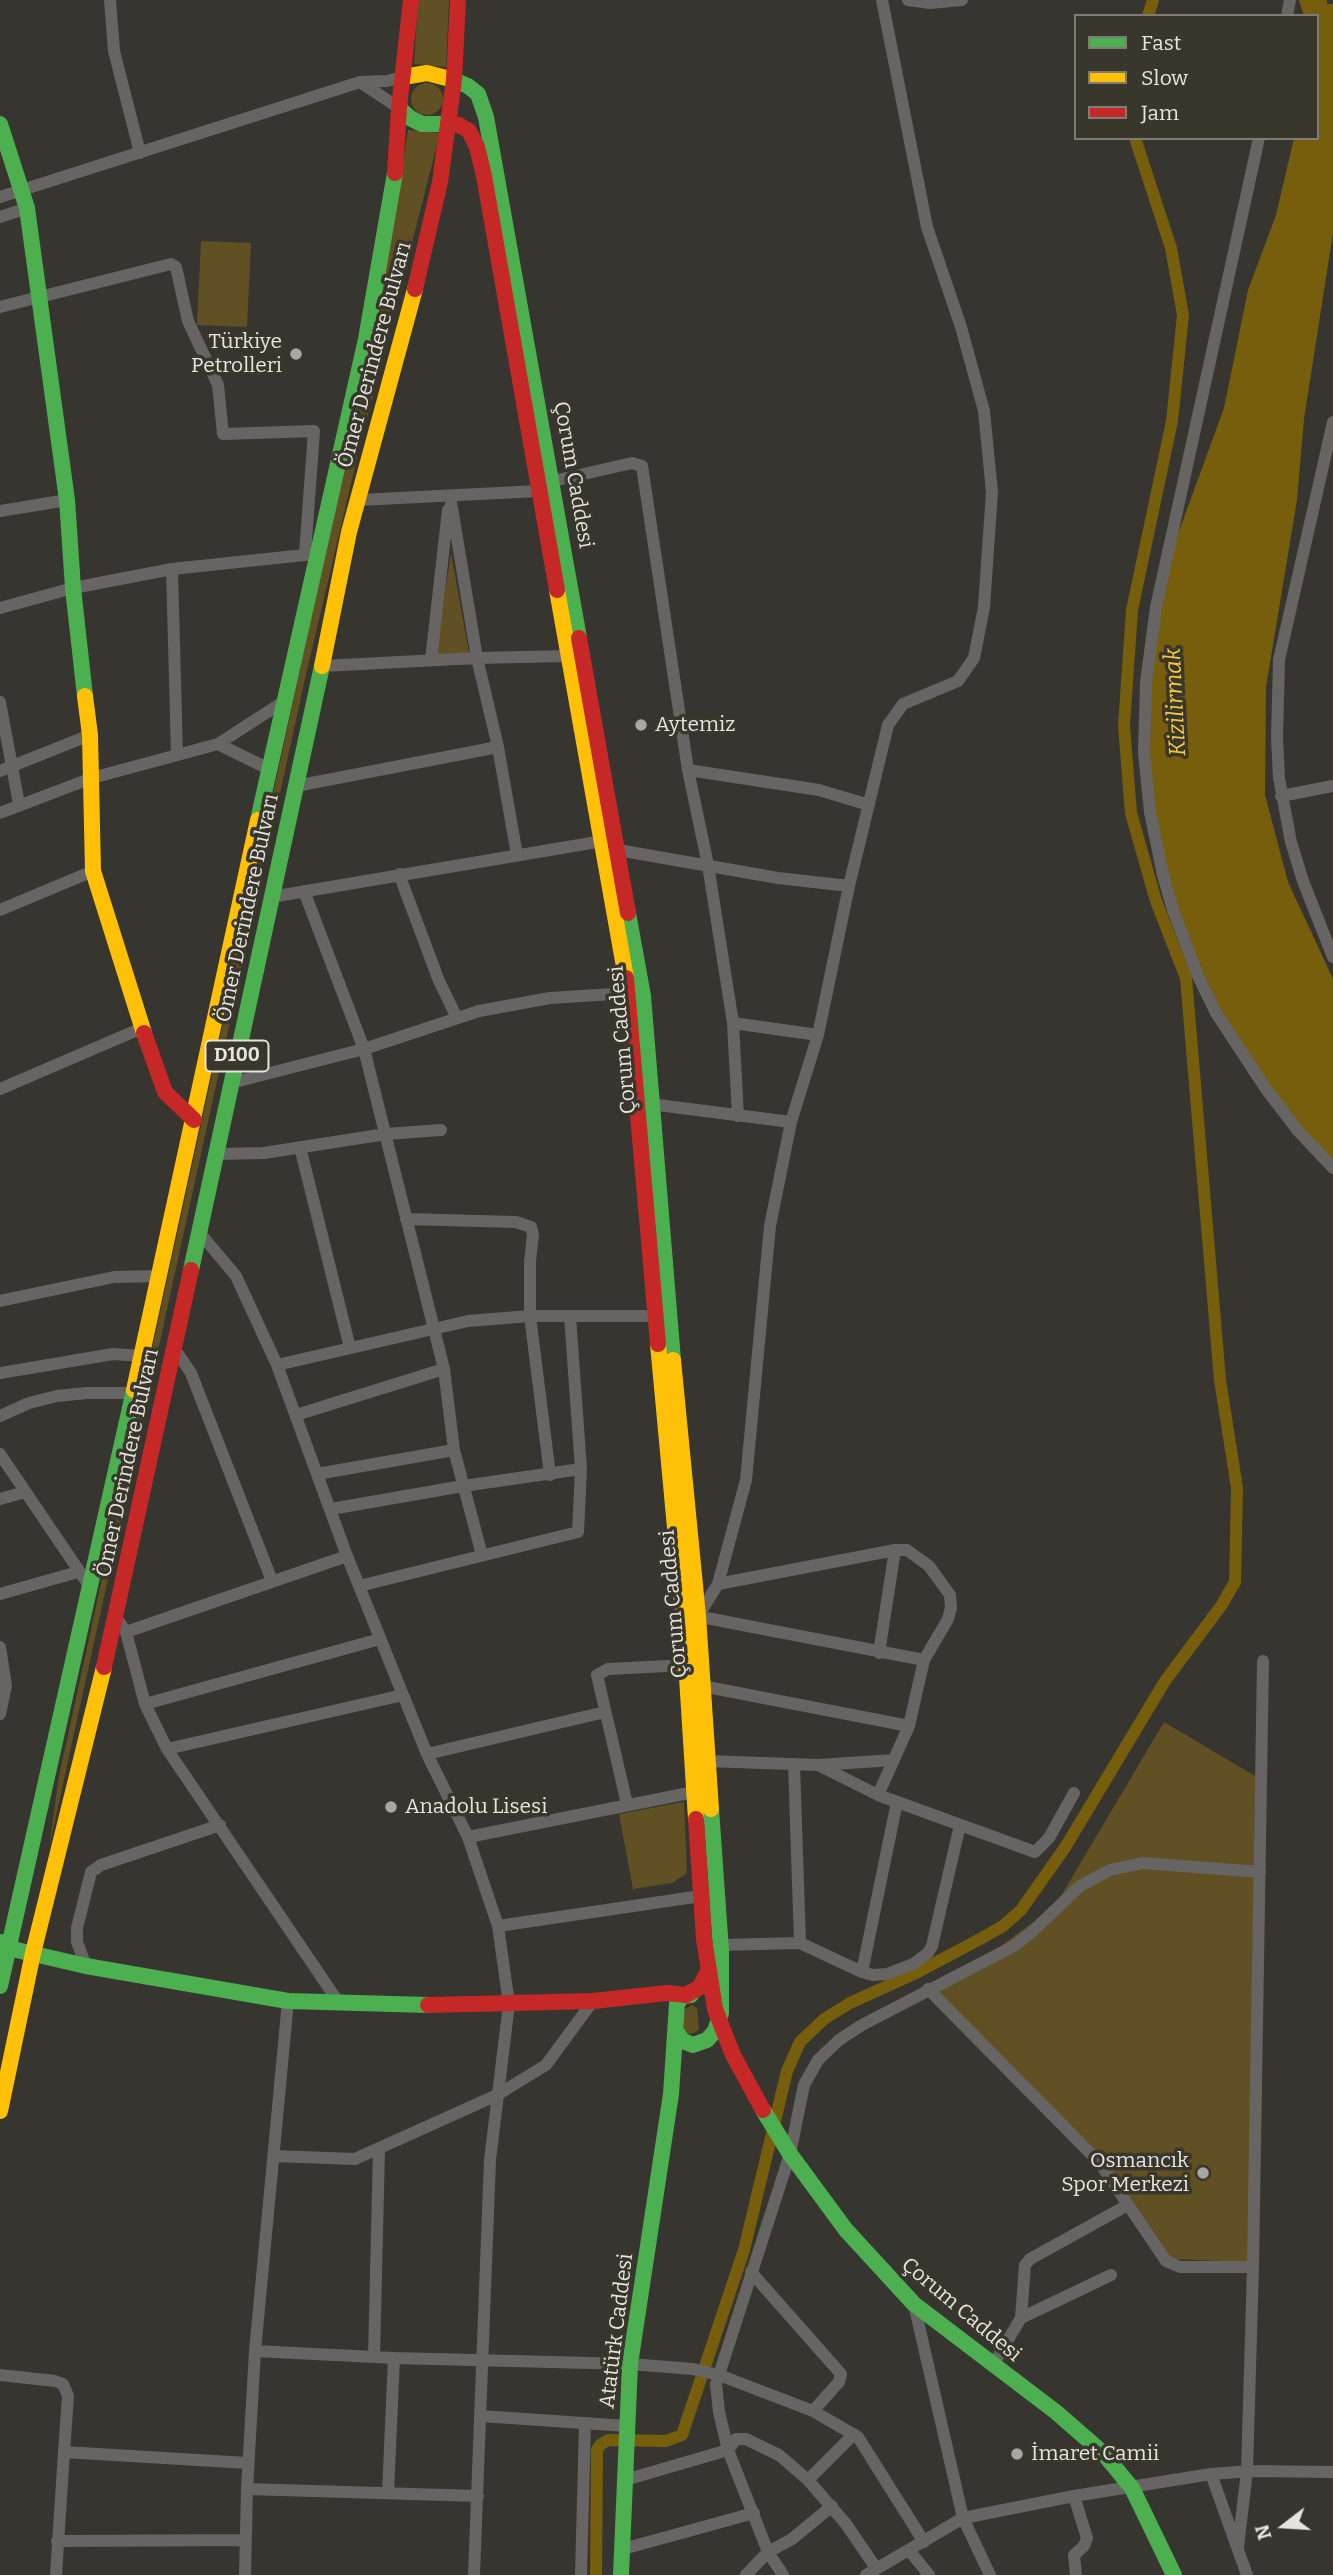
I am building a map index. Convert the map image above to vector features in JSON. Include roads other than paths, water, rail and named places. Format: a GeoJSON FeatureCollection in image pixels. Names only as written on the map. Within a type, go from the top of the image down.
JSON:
{"type":"FeatureCollection","features":[{"type":"Feature","properties":{"kind":"main road","name":"Ömer Derindere Bulvarı"},"geometry":{"type":"LineString","coordinates":[[0,1986],[3,1947],[90,1588],[194,1120],[283,702],[311,554],[366,339],[395,172],[411,0]]}},
{"type":"Feature","properties":{"kind":"main road","name":"Ömer Derindere Bulvarı"},"geometry":{"type":"LineString","coordinates":[[0,2111],[33,1953],[116,1616],[349,532],[418,277],[440,182],[454,80],[458,0]]}},
{"type":"Feature","properties":{"kind":"main road"},"geometry":{"type":"LineString","coordinates":[[402,76],[427,73],[454,80]]}},
{"type":"Feature","properties":{"kind":"main road","name":"Çorum Caddesi"},"geometry":{"type":"LineString","coordinates":[[454,80],[474,91],[485,109],[643,996],[662,1316]]}},
{"type":"Feature","properties":{"kind":"main road"},"geometry":{"type":"LineString","coordinates":[[399,108],[422,124],[449,124]]}},
{"type":"Feature","properties":{"kind":"main road"},"geometry":{"type":"LineString","coordinates":[[0,124],[27,208],[67,499],[73,589],[90,735],[93,871],[165,1093],[194,1120]]}},
{"type":"Feature","properties":{"kind":"main road","name":"Çorum Caddesi"},"geometry":{"type":"LineString","coordinates":[[449,124],[459,125],[469,131],[480,158],[629,993],[691,1615],[702,1686],[720,1945],[719,2022]]}},
{"type":"Feature","properties":{"kind":"main road","name":"Çorum Caddesi"},"geometry":{"type":"LineString","coordinates":[[691,1615],[687,1665],[701,1896],[713,2003],[729,2045],[790,2154],[846,2230],[914,2304],[1056,2412],[1096,2447],[1132,2488],[1174,2575]]}},
{"type":"Feature","properties":{"kind":"main road"},"geometry":{"type":"LineString","coordinates":[[3,1947],[86,1966],[288,2001],[509,2004],[677,1997],[703,1998],[713,2003]]}},
{"type":"Feature","properties":{"kind":"main road"},"geometry":{"type":"LineString","coordinates":[[677,1997],[700,1987],[708,1971]]}},
{"type":"Feature","properties":{"kind":"main road"},"geometry":{"type":"LineString","coordinates":[[671,2094],[677,1997]]}},
{"type":"Feature","properties":{"kind":"main road"},"geometry":{"type":"LineString","coordinates":[[671,2094],[686,2059],[715,2031],[719,2022]]}},
{"type":"Feature","properties":{"kind":"main road"},"geometry":{"type":"LineString","coordinates":[[676,2031],[686,2043],[694,2045],[718,2039],[729,2045]]}},
{"type":"Feature","properties":{"kind":"main road","name":"Atatürk Caddesi"},"geometry":{"type":"LineString","coordinates":[[621,2575],[630,2364],[671,2094]]}},
{"type":"Feature","properties":{"kind":"street"},"geometry":{"type":"LineString","coordinates":[[110,0],[114,51],[139,153]]}},
{"type":"Feature","properties":{"kind":"street"},"geometry":{"type":"LineString","coordinates":[[882,0],[928,227],[961,327],[984,411],[992,492],[984,607],[974,657],[958,681],[903,704],[888,725],[849,886],[818,1035],[792,1122],[770,1226],[746,1480],[718,1584],[691,1615],[924,1660]]}},
{"type":"Feature","properties":{"kind":"street"},"geometry":{"type":"LineString","coordinates":[[908,0],[930,3],[962,0]]}},
{"type":"Feature","properties":{"kind":"street"},"geometry":{"type":"LineString","coordinates":[[0,197],[360,82],[387,81],[402,76]]}},
{"type":"Feature","properties":{"kind":"street"},"geometry":{"type":"LineString","coordinates":[[360,82],[399,108]]}},
{"type":"Feature","properties":{"kind":"street"},"geometry":{"type":"LineString","coordinates":[[1259,140],[1149,643],[1144,722],[1147,783],[1163,875],[1198,976],[1216,1013],[1266,1089],[1299,1132],[1333,1168]]}},
{"type":"Feature","properties":{"kind":"street"},"geometry":{"type":"LineString","coordinates":[[0,217],[27,208]]}},
{"type":"Feature","properties":{"kind":"street"},"geometry":{"type":"LineString","coordinates":[[0,307],[171,264],[176,267],[188,321],[218,384],[223,434],[314,431],[311,554],[172,569],[73,589],[0,608]]}},
{"type":"Feature","properties":{"kind":"street"},"geometry":{"type":"LineString","coordinates":[[1333,422],[1279,660],[1277,738],[1281,796],[1291,842],[1303,881],[1333,957]]}},
{"type":"Feature","properties":{"kind":"street"},"geometry":{"type":"LineString","coordinates":[[359,500],[539,491],[553,481],[632,463],[642,467],[688,770],[708,865],[733,1023],[738,1116]]}},
{"type":"Feature","properties":{"kind":"street"},"geometry":{"type":"LineString","coordinates":[[450,496],[477,658],[498,747],[517,855]]}},
{"type":"Feature","properties":{"kind":"street"},"geometry":{"type":"LineString","coordinates":[[431,660],[450,496]]}},
{"type":"Feature","properties":{"kind":"street"},"geometry":{"type":"LineString","coordinates":[[0,511],[67,499]]}},
{"type":"Feature","properties":{"kind":"street"},"geometry":{"type":"LineString","coordinates":[[172,569],[177,755]]}},
{"type":"Feature","properties":{"kind":"street"},"geometry":{"type":"LineString","coordinates":[[322,666],[568,656]]}},
{"type":"Feature","properties":{"kind":"street"},"geometry":{"type":"LineString","coordinates":[[0,702],[5,768],[19,804]]}},
{"type":"Feature","properties":{"kind":"street"},"geometry":{"type":"LineString","coordinates":[[0,813],[92,778],[218,744],[283,702]]}},
{"type":"Feature","properties":{"kind":"street"},"geometry":{"type":"LineString","coordinates":[[5,768],[90,735]]}},
{"type":"Feature","properties":{"kind":"street"},"geometry":{"type":"LineString","coordinates":[[218,744],[269,769]]}},
{"type":"Feature","properties":{"kind":"street"},"geometry":{"type":"LineString","coordinates":[[296,786],[498,747]]}},
{"type":"Feature","properties":{"kind":"street"},"geometry":{"type":"LineString","coordinates":[[688,770],[819,790],[869,805]]}},
{"type":"Feature","properties":{"kind":"street"},"geometry":{"type":"LineString","coordinates":[[1281,796],[1333,786]]}},
{"type":"Feature","properties":{"kind":"street"},"geometry":{"type":"LineString","coordinates":[[271,897],[603,841]]}},
{"type":"Feature","properties":{"kind":"street"},"geometry":{"type":"LineString","coordinates":[[618,850],[849,886]]}},
{"type":"Feature","properties":{"kind":"street"},"geometry":{"type":"LineString","coordinates":[[0,910],[93,871]]}},
{"type":"Feature","properties":{"kind":"street"},"geometry":{"type":"LineString","coordinates":[[399,874],[439,981],[457,1018]]}},
{"type":"Feature","properties":{"kind":"street"},"geometry":{"type":"LineString","coordinates":[[304,891],[364,1049],[444,1369],[454,1450],[482,1555]]}},
{"type":"Feature","properties":{"kind":"street"},"geometry":{"type":"LineString","coordinates":[[231,1083],[364,1049],[479,1011],[550,998],[629,993]]}},
{"type":"Feature","properties":{"kind":"street"},"geometry":{"type":"LineString","coordinates":[[733,1023],[818,1035]]}},
{"type":"Feature","properties":{"kind":"street"},"geometry":{"type":"LineString","coordinates":[[0,1089],[142,1028]]}},
{"type":"Feature","properties":{"kind":"street"},"geometry":{"type":"LineString","coordinates":[[650,1104],[792,1122]]}},
{"type":"Feature","properties":{"kind":"street"},"geometry":{"type":"LineString","coordinates":[[216,1154],[264,1153],[386,1134],[441,1130]]}},
{"type":"Feature","properties":{"kind":"street"},"geometry":{"type":"LineString","coordinates":[[300,1147],[349,1348]]}},
{"type":"Feature","properties":{"kind":"street"},"geometry":{"type":"LineString","coordinates":[[406,1219],[527,1224],[533,1235],[530,1316],[550,1475]]}},
{"type":"Feature","properties":{"kind":"street"},"geometry":{"type":"LineString","coordinates":[[199,1232],[236,1276],[277,1365],[347,1556],[427,1754],[468,1837],[498,1926],[509,2004],[490,2160],[474,2575]]}},
{"type":"Feature","properties":{"kind":"street"},"geometry":{"type":"LineString","coordinates":[[0,1301],[114,1277],[158,1276]]}},
{"type":"Feature","properties":{"kind":"street"},"geometry":{"type":"LineString","coordinates":[[277,1365],[468,1321],[530,1316],[662,1316]]}},
{"type":"Feature","properties":{"kind":"street"},"geometry":{"type":"LineString","coordinates":[[359,1586],[578,1532],[581,1469],[570,1316]]}},
{"type":"Feature","properties":{"kind":"street"},"geometry":{"type":"LineString","coordinates":[[174,1348],[191,1373],[272,1581]]}},
{"type":"Feature","properties":{"kind":"street"},"geometry":{"type":"LineString","coordinates":[[0,1373],[113,1354],[142,1356]]}},
{"type":"Feature","properties":{"kind":"street"},"geometry":{"type":"LineString","coordinates":[[296,1415],[444,1369]]}},
{"type":"Feature","properties":{"kind":"street"},"geometry":{"type":"LineString","coordinates":[[0,1416],[29,1403],[57,1396],[133,1393]]}},
{"type":"Feature","properties":{"kind":"street"},"geometry":{"type":"LineString","coordinates":[[317,1474],[454,1450]]}},
{"type":"Feature","properties":{"kind":"street"},"geometry":{"type":"LineString","coordinates":[[0,1454],[90,1588]]}},
{"type":"Feature","properties":{"kind":"street"},"geometry":{"type":"LineString","coordinates":[[331,1509],[581,1469]]}},
{"type":"Feature","properties":{"kind":"street"},"geometry":{"type":"LineString","coordinates":[[0,1499],[25,1492]]}},
{"type":"Feature","properties":{"kind":"street"},"geometry":{"type":"LineString","coordinates":[[718,1584],[895,1550],[907,1550],[929,1566],[950,1595],[951,1608],[948,1619],[924,1660],[909,1726],[878,1795]]}},
{"type":"Feature","properties":{"kind":"street"},"geometry":{"type":"LineString","coordinates":[[879,1653],[895,1550]]}},
{"type":"Feature","properties":{"kind":"street"},"geometry":{"type":"LineString","coordinates":[[126,1632],[347,1556]]}},
{"type":"Feature","properties":{"kind":"street"},"geometry":{"type":"LineString","coordinates":[[0,1594],[78,1572]]}},
{"type":"Feature","properties":{"kind":"street"},"geometry":{"type":"LineString","coordinates":[[116,1616],[126,1632],[145,1704],[167,1749],[339,2003]]}},
{"type":"Feature","properties":{"kind":"street"},"geometry":{"type":"LineString","coordinates":[[145,1704],[380,1639]]}},
{"type":"Feature","properties":{"kind":"street"},"geometry":{"type":"LineString","coordinates":[[0,1647],[6,1686],[0,1714]]}},
{"type":"Feature","properties":{"kind":"street"},"geometry":{"type":"LineString","coordinates":[[1238,2547],[1247,2471],[1254,2267],[1263,1661]]}},
{"type":"Feature","properties":{"kind":"street"},"geometry":{"type":"LineString","coordinates":[[627,1804],[596,1680],[597,1675],[601,1671],[687,1665]]}},
{"type":"Feature","properties":{"kind":"street"},"geometry":{"type":"LineString","coordinates":[[702,1686],[909,1726]]}},
{"type":"Feature","properties":{"kind":"street"},"geometry":{"type":"LineString","coordinates":[[167,1749],[403,1695]]}},
{"type":"Feature","properties":{"kind":"street"},"geometry":{"type":"LineString","coordinates":[[427,1754],[605,1712]]}},
{"type":"Feature","properties":{"kind":"street"},"geometry":{"type":"LineString","coordinates":[[708,1761],[818,1765],[894,1760]]}},
{"type":"Feature","properties":{"kind":"street"},"geometry":{"type":"LineString","coordinates":[[794,1764],[800,1943]]}},
{"type":"Feature","properties":{"kind":"street"},"geometry":{"type":"LineString","coordinates":[[818,1765],[878,1795],[1035,1852],[1049,1839],[1074,1794]]}},
{"type":"Feature","properties":{"kind":"street"},"geometry":{"type":"LineString","coordinates":[[468,1837],[694,1792]]}},
{"type":"Feature","properties":{"kind":"street"},"geometry":{"type":"LineString","coordinates":[[862,1972],[897,1802]]}},
{"type":"Feature","properties":{"kind":"street"},"geometry":{"type":"LineString","coordinates":[[86,1966],[79,1949],[77,1928],[91,1872],[101,1865],[220,1825]]}},
{"type":"Feature","properties":{"kind":"street"},"geometry":{"type":"LineString","coordinates":[[720,1945],[800,1943],[862,1972],[887,1974],[913,1964],[928,1953],[934,1940],[960,1825]]}},
{"type":"Feature","properties":{"kind":"street"},"geometry":{"type":"LineString","coordinates":[[783,2575],[768,2552],[728,2450],[718,2400],[719,2375],[790,2154],[804,2085],[818,2060],[856,2029],[1014,1946],[1080,1886],[1110,1870],[1143,1863],[1260,1872]]}},
{"type":"Feature","properties":{"kind":"street"},"geometry":{"type":"LineString","coordinates":[[498,1926],[701,1896]]}},
{"type":"Feature","properties":{"kind":"street"},"geometry":{"type":"LineString","coordinates":[[928,1989],[1099,2162],[1163,2258],[1173,2265],[1254,2267]]}},
{"type":"Feature","properties":{"kind":"street"},"geometry":{"type":"LineString","coordinates":[[245,2575],[248,2463],[256,2351],[288,2001]]}},
{"type":"Feature","properties":{"kind":"street"},"geometry":{"type":"LineString","coordinates":[[274,2156],[355,2159],[497,2095],[546,2065],[593,2001]]}},
{"type":"Feature","properties":{"kind":"street"},"geometry":{"type":"LineString","coordinates":[[374,2357],[379,2149]]}},
{"type":"Feature","properties":{"kind":"street"},"geometry":{"type":"LineString","coordinates":[[993,2365],[1021,2318],[1023,2273],[1030,2259],[1126,2206]]}},
{"type":"Feature","properties":{"kind":"street"},"geometry":{"type":"LineString","coordinates":[[751,2272],[840,2371],[839,2382],[813,2411]]}},
{"type":"Feature","properties":{"kind":"street"},"geometry":{"type":"LineString","coordinates":[[1021,2318],[1111,2275]]}},
{"type":"Feature","properties":{"kind":"street"},"geometry":{"type":"LineString","coordinates":[[914,2304],[963,2518],[987,2572]]}},
{"type":"Feature","properties":{"kind":"street"},"geometry":{"type":"LineString","coordinates":[[256,2351],[394,2358],[630,2364],[693,2369],[719,2375],[813,2411],[854,2434],[864,2444],[924,2542]]}},
{"type":"Feature","properties":{"kind":"street"},"geometry":{"type":"LineString","coordinates":[[388,2493],[394,2358]]}},
{"type":"Feature","properties":{"kind":"street"},"geometry":{"type":"LineString","coordinates":[[0,2375],[55,2381],[63,2384],[68,2396],[56,2575]]}},
{"type":"Feature","properties":{"kind":"street"},"geometry":{"type":"LineString","coordinates":[[481,2416],[627,2426]]}},
{"type":"Feature","properties":{"kind":"street"},"geometry":{"type":"LineString","coordinates":[[581,2575],[585,2424]]}},
{"type":"Feature","properties":{"kind":"street"},"geometry":{"type":"LineString","coordinates":[[808,2480],[854,2434]]}},
{"type":"Feature","properties":{"kind":"street"},"geometry":{"type":"LineString","coordinates":[[625,2480],[728,2450],[736,2439],[746,2439],[779,2455],[808,2480],[832,2506],[871,2572],[963,2518],[1074,2496],[1211,2474],[1247,2471],[1333,2472]]}},
{"type":"Feature","properties":{"kind":"street"},"geometry":{"type":"LineString","coordinates":[[64,2452],[248,2463]]}},
{"type":"Feature","properties":{"kind":"street"},"geometry":{"type":"LineString","coordinates":[[1211,2474],[1247,2575]]}},
{"type":"Feature","properties":{"kind":"street"},"geometry":{"type":"LineString","coordinates":[[247,2489],[478,2496]]}},
{"type":"Feature","properties":{"kind":"street"},"geometry":{"type":"LineString","coordinates":[[1074,2496],[1087,2538],[1084,2546],[1074,2555],[1076,2575]]}},
{"type":"Feature","properties":{"kind":"street"},"geometry":{"type":"LineString","coordinates":[[746,2575],[768,2552],[804,2531],[832,2506]]}},
{"type":"Feature","properties":{"kind":"street"},"geometry":{"type":"LineString","coordinates":[[623,2549],[754,2513]]}},
{"type":"Feature","properties":{"kind":"street"},"geometry":{"type":"LineString","coordinates":[[57,2542],[246,2540]]}},
{"type":"Feature","properties":{"kind":"street"},"geometry":{"type":"LineString","coordinates":[[909,2550],[929,2575]]}},
{"type":"Feature","properties":{"kind":"water","name":"Kizilirmak"},"geometry":{"type":"Polygon","coordinates":[[[1299,0],[1327,0],[1327,4],[1333,4],[1333,233],[1304,419],[1297,500],[1266,687],[1265,795],[1288,882],[1333,979],[1333,1168],[1238,1047],[1173,910],[1144,753],[1163,575],[1224,408],[1248,290],[1276,215],[1294,140],[1319,140],[1319,14],[1303,14],[1299,0]]]}},
{"type":"Feature","properties":{"kind":"waterway"},"geometry":{"type":"LineString","coordinates":[[1149,14],[1153,0]]}},
{"type":"Feature","properties":{"kind":"waterway"},"geometry":{"type":"LineString","coordinates":[[596,2575],[597,2450],[608,2440],[666,2441],[682,2435],[744,2250],[787,2071],[800,2042],[824,2019],[850,2003],[918,1972],[982,1938],[1003,1926],[1021,1910],[1066,1846],[1165,1681],[1221,1606],[1235,1582],[1237,1488],[1220,1380],[1186,978],[1156,901],[1131,813],[1124,726],[1132,610],[1172,421],[1183,315],[1171,248],[1136,140]]}},
{"type":"Feature","properties":{"kind":"place","name":"Türkiye Petrolleri"},"geometry":{"type":"Point","coordinates":[296,354]}},
{"type":"Feature","properties":{"kind":"place","name":"Aytemiz"},"geometry":{"type":"Point","coordinates":[641,725]}},
{"type":"Feature","properties":{"kind":"place","name":"Anadolu Lisesi"},"geometry":{"type":"Point","coordinates":[391,1807]}},
{"type":"Feature","properties":{"kind":"place","name":"Osmancık Spor Merkezi"},"geometry":{"type":"Point","coordinates":[1203,2173]}},
{"type":"Feature","properties":{"kind":"place","name":"İmaret Camii"},"geometry":{"type":"Point","coordinates":[1017,2454]}}]}
